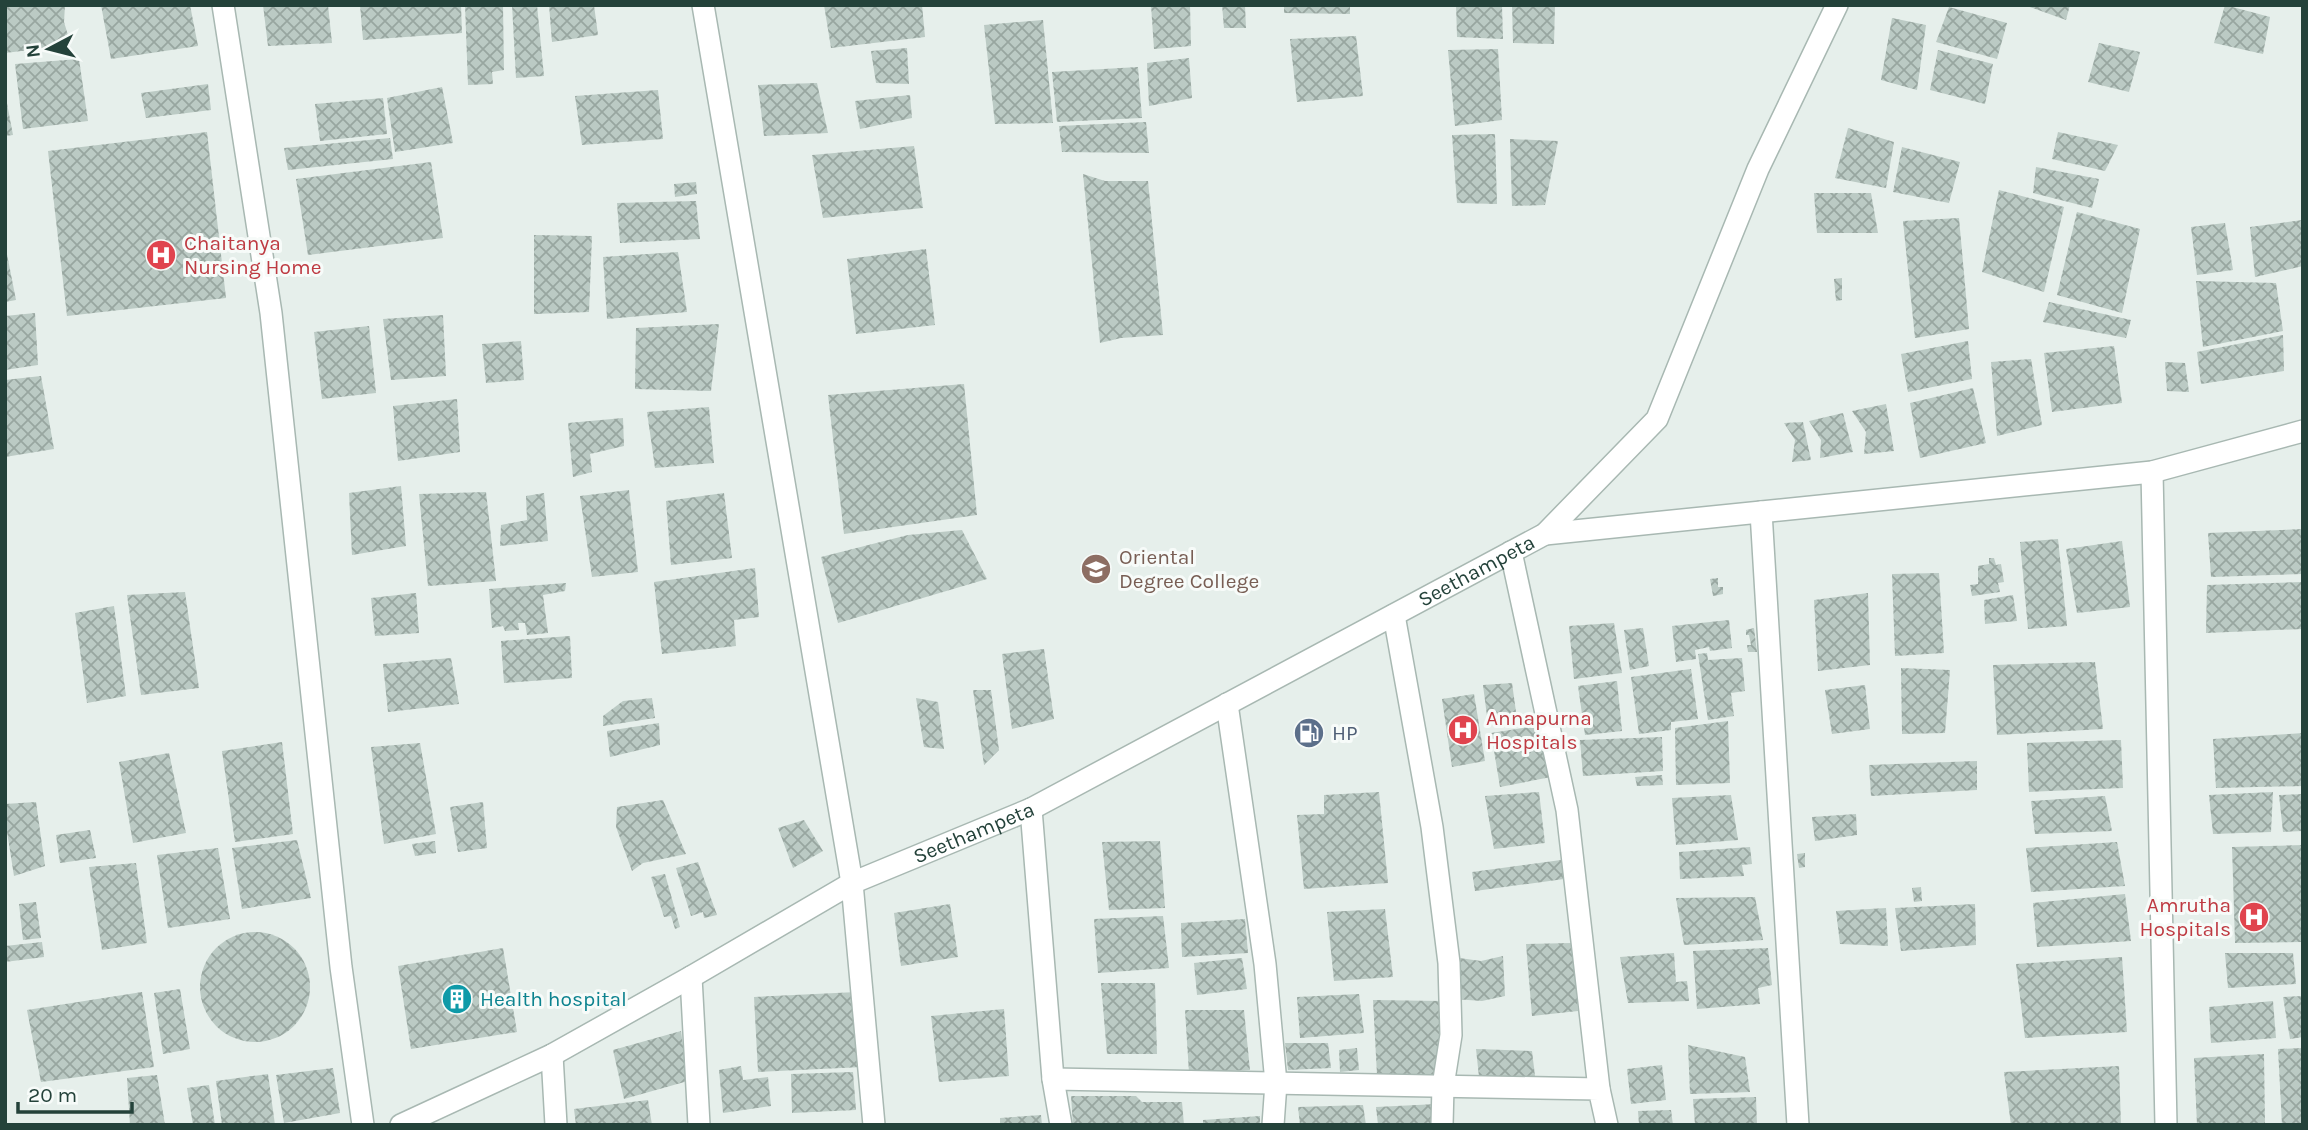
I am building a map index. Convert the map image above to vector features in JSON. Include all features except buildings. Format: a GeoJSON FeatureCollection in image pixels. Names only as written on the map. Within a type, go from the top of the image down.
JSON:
{"type":"FeatureCollection","features":[{"type":"Feature","properties":{"kind":"street"},"geometry":{"type":"LineString","coordinates":[[223,5],[271,313],[341,967],[363,1125]]}},
{"type":"Feature","properties":{"kind":"street"},"geometry":{"type":"LineString","coordinates":[[703,5],[852,883],[874,1125]]}},
{"type":"Feature","properties":{"kind":"street"},"geometry":{"type":"LineString","coordinates":[[1545,534],[1657,419],[1758,169],[1837,5]]}},
{"type":"Feature","properties":{"kind":"street"},"geometry":{"type":"LineString","coordinates":[[1545,534],[2152,472],[2303,431]]}},
{"type":"Feature","properties":{"kind":"street"},"geometry":{"type":"LineString","coordinates":[[2152,472],[2166,1125]]}},
{"type":"Feature","properties":{"kind":"street"},"geometry":{"type":"LineString","coordinates":[[1761,512],[1798,1125]]}},
{"type":"Feature","properties":{"kind":"street","name":"Seethampeta"},"geometry":{"type":"LineString","coordinates":[[401,1125],[552,1055],[852,883],[1031,809],[1545,534]]}},
{"type":"Feature","properties":{"kind":"street"},"geometry":{"type":"LineString","coordinates":[[1511,552],[1567,810],[1599,1089],[1607,1125]]}},
{"type":"Feature","properties":{"kind":"street"},"geometry":{"type":"LineString","coordinates":[[1394,615],[1432,827],[1448,962],[1451,1035],[1443,1086],[1442,1125]]}},
{"type":"Feature","properties":{"kind":"street"},"geometry":{"type":"LineString","coordinates":[[1227,704],[1265,964],[1276,1083],[1273,1125]]}},
{"type":"Feature","properties":{"kind":"street"},"geometry":{"type":"LineString","coordinates":[[1031,809],[1053,1079],[1061,1125]]}},
{"type":"Feature","properties":{"kind":"street"},"geometry":{"type":"LineString","coordinates":[[691,977],[699,1125]]}},
{"type":"Feature","properties":{"kind":"street"},"geometry":{"type":"LineString","coordinates":[[552,1055],[556,1125]]}},
{"type":"Feature","properties":{"kind":"street"},"geometry":{"type":"LineString","coordinates":[[1053,1079],[1599,1089]]}},
{"type":"Feature","properties":{"kind":"place","name":"Chaitanya Nursing Home"},"geometry":{"type":"Point","coordinates":[161,255]}},
{"type":"Feature","properties":{"kind":"place","name":"Oriental Degree College"},"geometry":{"type":"Point","coordinates":[1096,569]}},
{"type":"Feature","properties":{"kind":"place","name":"Annapurna Hospitals"},"geometry":{"type":"Point","coordinates":[1463,730]}},
{"type":"Feature","properties":{"kind":"place","name":"HP"},"geometry":{"type":"Point","coordinates":[1309,733]}},
{"type":"Feature","properties":{"kind":"place","name":"Amrutha Hospitals"},"geometry":{"type":"Point","coordinates":[2254,917]}},
{"type":"Feature","properties":{"kind":"place","name":"Health hospital"},"geometry":{"type":"Point","coordinates":[457,999]}}]}
